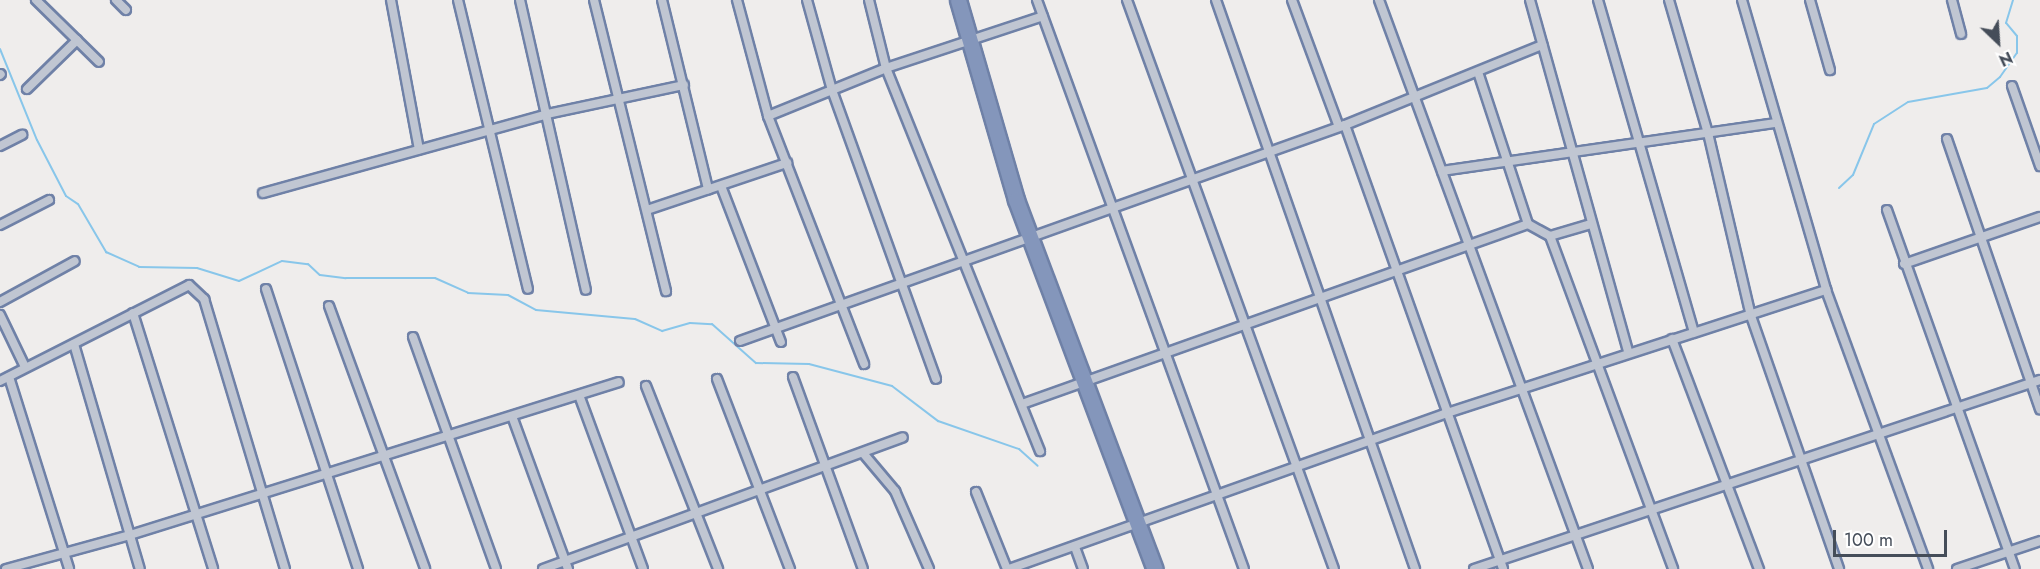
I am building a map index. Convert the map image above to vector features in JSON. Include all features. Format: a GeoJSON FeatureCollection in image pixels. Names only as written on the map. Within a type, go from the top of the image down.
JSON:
{"type":"FeatureCollection","features":[{"type":"Feature","properties":{"kind":"highway"},"geometry":{"type":"LineString","coordinates":[[958,0],[968,43],[1030,239],[1155,569]]}},
{"type":"Feature","properties":{"kind":"street"},"geometry":{"type":"LineString","coordinates":[[36,0],[99,62]]}},
{"type":"Feature","properties":{"kind":"street"},"geometry":{"type":"LineString","coordinates":[[116,0],[126,10]]}},
{"type":"Feature","properties":{"kind":"street"},"geometry":{"type":"LineString","coordinates":[[392,0],[419,149]]}},
{"type":"Feature","properties":{"kind":"street"},"geometry":{"type":"LineString","coordinates":[[458,0],[487,131],[528,289]]}},
{"type":"Feature","properties":{"kind":"street"},"geometry":{"type":"LineString","coordinates":[[520,0],[586,290]]}},
{"type":"Feature","properties":{"kind":"street"},"geometry":{"type":"LineString","coordinates":[[594,0],[666,291]]}},
{"type":"Feature","properties":{"kind":"street"},"geometry":{"type":"LineString","coordinates":[[662,0],[708,189]]}},
{"type":"Feature","properties":{"kind":"street"},"geometry":{"type":"LineString","coordinates":[[736,0],[768,116],[864,364]]}},
{"type":"Feature","properties":{"kind":"street"},"geometry":{"type":"LineString","coordinates":[[807,0],[831,90],[936,379]]}},
{"type":"Feature","properties":{"kind":"street"},"geometry":{"type":"LineString","coordinates":[[869,0],[886,68],[966,260],[1040,451]]}},
{"type":"Feature","properties":{"kind":"street"},"geometry":{"type":"LineString","coordinates":[[1037,0],[1244,569]]}},
{"type":"Feature","properties":{"kind":"street"},"geometry":{"type":"LineString","coordinates":[[1127,0],[1195,179],[1295,465],[1334,569]]}},
{"type":"Feature","properties":{"kind":"street"},"geometry":{"type":"LineString","coordinates":[[1216,0],[1367,441],[1415,569]]}},
{"type":"Feature","properties":{"kind":"street"},"geometry":{"type":"LineString","coordinates":[[1292,0],[1342,126],[1444,414],[1503,569]]}},
{"type":"Feature","properties":{"kind":"street"},"geometry":{"type":"LineString","coordinates":[[1379,0],[1442,171],[1472,243],[1588,569]]}},
{"type":"Feature","properties":{"kind":"street"},"geometry":{"type":"LineString","coordinates":[[1530,0],[1570,152],[1628,352]]}},
{"type":"Feature","properties":{"kind":"street"},"geometry":{"type":"LineString","coordinates":[[1598,0],[1694,332]]}},
{"type":"Feature","properties":{"kind":"street"},"geometry":{"type":"LineString","coordinates":[[1669,0],[1708,133],[1751,316],[1839,569]]}},
{"type":"Feature","properties":{"kind":"street"},"geometry":{"type":"LineString","coordinates":[[1742,0],[1826,290],[1928,569]]}},
{"type":"Feature","properties":{"kind":"street"},"geometry":{"type":"LineString","coordinates":[[1810,0],[1830,70]]}},
{"type":"Feature","properties":{"kind":"street"},"geometry":{"type":"LineString","coordinates":[[1952,0],[1961,34]]}},
{"type":"Feature","properties":{"kind":"street"},"geometry":{"type":"LineString","coordinates":[[768,116],[886,68],[968,43],[1043,16]]}},
{"type":"Feature","properties":{"kind":"street"},"geometry":{"type":"LineString","coordinates":[[27,89],[77,40]]}},
{"type":"Feature","properties":{"kind":"street"},"geometry":{"type":"LineString","coordinates":[[740,341],[1030,239],[1269,150],[1342,126],[1542,45]]}},
{"type":"Feature","properties":{"kind":"street"},"geometry":{"type":"LineString","coordinates":[[1478,72],[1528,224],[1550,236],[1673,569]]}},
{"type":"Feature","properties":{"kind":"street"},"geometry":{"type":"LineString","coordinates":[[263,193],[547,114],[617,97],[684,85]]}},
{"type":"Feature","properties":{"kind":"street"},"geometry":{"type":"LineString","coordinates":[[2012,86],[2040,166]]}},
{"type":"Feature","properties":{"kind":"street"},"geometry":{"type":"LineString","coordinates":[[1442,171],[1776,123]]}},
{"type":"Feature","properties":{"kind":"street"},"geometry":{"type":"LineString","coordinates":[[0,146],[22,135]]}},
{"type":"Feature","properties":{"kind":"street"},"geometry":{"type":"LineString","coordinates":[[1947,139],[1979,238],[2040,409]]}},
{"type":"Feature","properties":{"kind":"street"},"geometry":{"type":"LineString","coordinates":[[646,210],[787,163]]}},
{"type":"Feature","properties":{"kind":"street"},"geometry":{"type":"LineString","coordinates":[[721,186],[781,342]]}},
{"type":"Feature","properties":{"kind":"street"},"geometry":{"type":"LineString","coordinates":[[0,225],[49,200]]}},
{"type":"Feature","properties":{"kind":"street"},"geometry":{"type":"LineString","coordinates":[[1887,210],[1954,410],[2015,569]]}},
{"type":"Feature","properties":{"kind":"street"},"geometry":{"type":"LineString","coordinates":[[1904,264],[2040,217]]}},
{"type":"Feature","properties":{"kind":"street"},"geometry":{"type":"LineString","coordinates":[[1022,404],[1317,296],[1528,224]]}},
{"type":"Feature","properties":{"kind":"street"},"geometry":{"type":"LineString","coordinates":[[1550,236],[1591,224]]}},
{"type":"Feature","properties":{"kind":"street"},"geometry":{"type":"LineString","coordinates":[[0,302],[75,261]]}},
{"type":"Feature","properties":{"kind":"street"},"geometry":{"type":"LineString","coordinates":[[69,569],[4,379],[189,285],[204,299],[260,495],[285,569]]}},
{"type":"Feature","properties":{"kind":"street"},"geometry":{"type":"LineString","coordinates":[[266,289],[358,569]]}},
{"type":"Feature","properties":{"kind":"street"},"geometry":{"type":"LineString","coordinates":[[976,492],[1008,569],[1140,525],[1295,465],[1444,414],[1597,362],[1751,316],[1826,290]]}},
{"type":"Feature","properties":{"kind":"street"},"geometry":{"type":"LineString","coordinates":[[329,306],[424,569]]}},
{"type":"Feature","properties":{"kind":"street"},"geometry":{"type":"LineString","coordinates":[[133,313],[194,515],[213,569]]}},
{"type":"Feature","properties":{"kind":"street"},"geometry":{"type":"LineString","coordinates":[[0,315],[25,367]]}},
{"type":"Feature","properties":{"kind":"street"},"geometry":{"type":"LineString","coordinates":[[413,337],[496,569]]}},
{"type":"Feature","properties":{"kind":"street"},"geometry":{"type":"LineString","coordinates":[[1672,339],[1759,569]]}},
{"type":"Feature","properties":{"kind":"street"},"geometry":{"type":"LineString","coordinates":[[74,344],[140,569]]}},
{"type":"Feature","properties":{"kind":"street"},"geometry":{"type":"LineString","coordinates":[[792,377],[863,569]]}},
{"type":"Feature","properties":{"kind":"street"},"geometry":{"type":"LineString","coordinates":[[717,379],[790,569]]}},
{"type":"Feature","properties":{"kind":"street"},"geometry":{"type":"LineString","coordinates":[[1474,569],[1801,463],[2040,380]]}},
{"type":"Feature","properties":{"kind":"street"},"geometry":{"type":"LineString","coordinates":[[6,569],[130,536],[619,382]]}},
{"type":"Feature","properties":{"kind":"street"},"geometry":{"type":"LineString","coordinates":[[646,386],[718,569]]}},
{"type":"Feature","properties":{"kind":"street"},"geometry":{"type":"LineString","coordinates":[[579,395],[643,569]]}},
{"type":"Feature","properties":{"kind":"street"},"geometry":{"type":"LineString","coordinates":[[512,416],[567,565]]}},
{"type":"Feature","properties":{"kind":"street"},"geometry":{"type":"LineString","coordinates":[[543,569],[567,565],[631,537],[903,437]]}},
{"type":"Feature","properties":{"kind":"street"},"geometry":{"type":"LineString","coordinates":[[863,453],[895,491],[929,569]]}},
{"type":"Feature","properties":{"kind":"street"},"geometry":{"type":"LineString","coordinates":[[1957,569],[2040,541]]}},
{"type":"Feature","properties":{"kind":"street"},"geometry":{"type":"LineString","coordinates":[[1075,547],[1083,569]]}},
{"type":"Feature","properties":{"kind":"waterway"},"geometry":{"type":"LineString","coordinates":[[1839,188],[1853,175],[1874,124],[1908,102],[1987,88],[2000,77],[2017,53],[2017,36],[2006,23],[2013,0]]}},
{"type":"Feature","properties":{"kind":"waterway"},"geometry":{"type":"LineString","coordinates":[[0,49],[37,140],[66,196],[78,204],[106,252],[139,267],[197,268],[239,281],[282,261],[308,264],[320,275],[346,278],[435,278],[468,293],[508,295],[536,310],[635,319],[662,331],[690,323],[712,324],[756,363],[809,364],[892,386],[938,421],[1019,449],[1038,466]]}}]}
